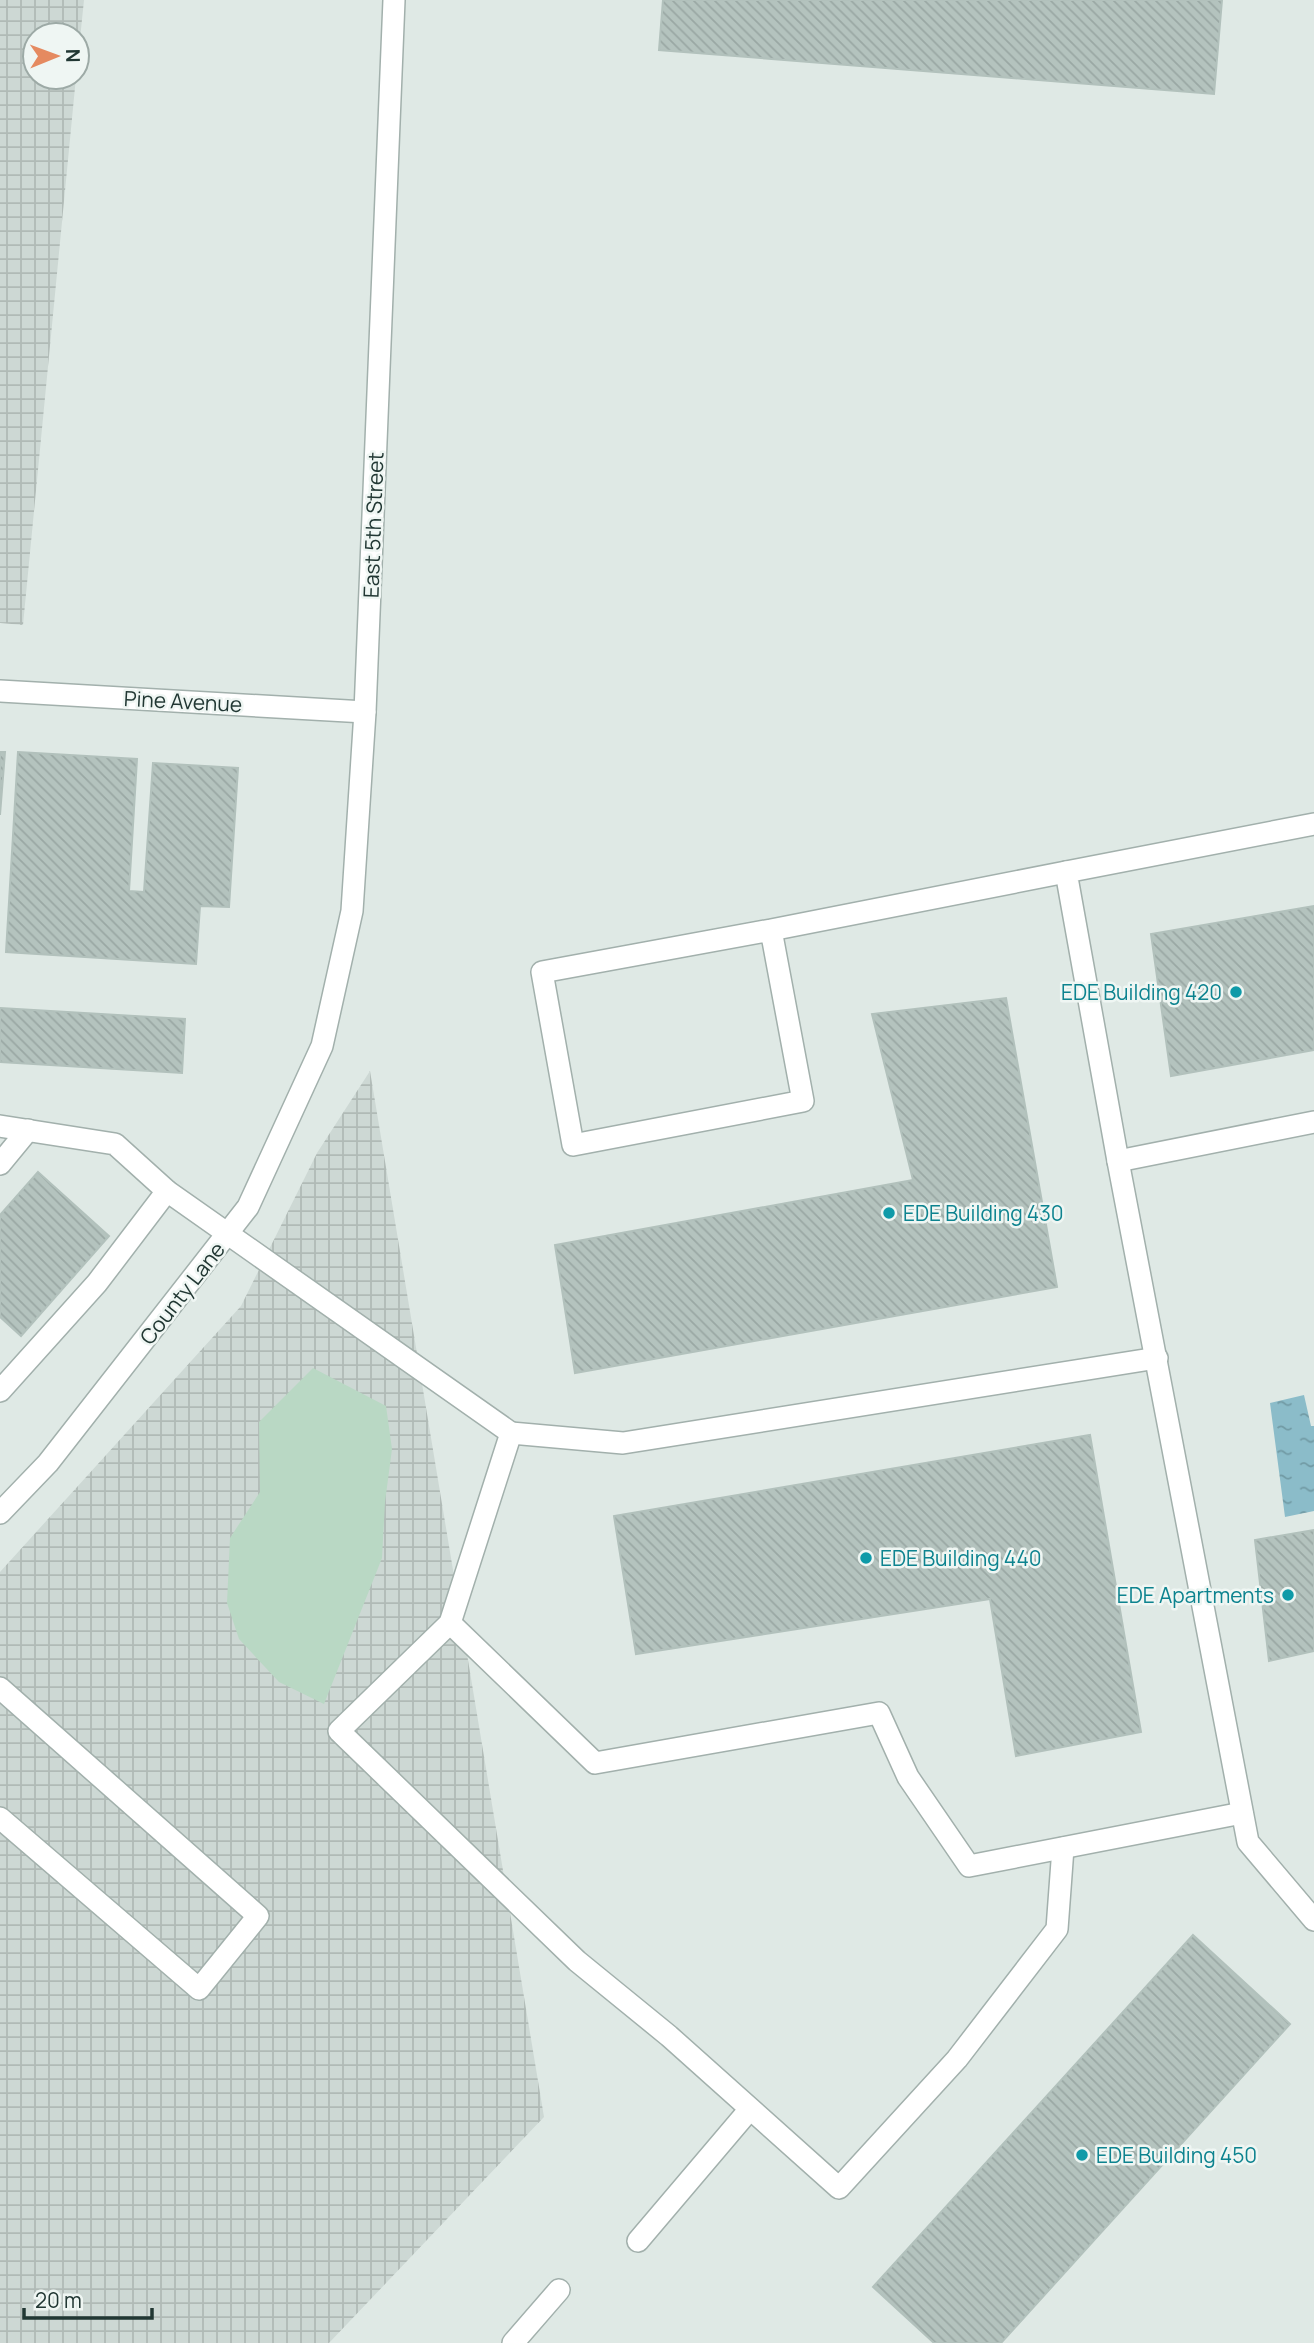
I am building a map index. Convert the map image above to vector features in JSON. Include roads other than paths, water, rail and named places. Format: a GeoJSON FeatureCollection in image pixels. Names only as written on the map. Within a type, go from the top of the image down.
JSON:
{"type":"FeatureCollection","features":[{"type":"Feature","properties":{"kind":"street","name":"East 5th Street"},"geometry":{"type":"LineString","coordinates":[[322,1046],[352,911],[365,712],[394,0]]}},
{"type":"Feature","properties":{"kind":"street","name":"Pine Avenue"},"geometry":{"type":"LineString","coordinates":[[0,691],[365,712]]}},
{"type":"Feature","properties":{"kind":"street"},"geometry":{"type":"LineString","coordinates":[[771,930],[803,1101],[573,1145],[542,972],[1314,824]]}},
{"type":"Feature","properties":{"kind":"street"},"geometry":{"type":"LineString","coordinates":[[1066,872],[1118,1161],[1248,1842],[1314,1920]]}},
{"type":"Feature","properties":{"kind":"street","name":"County Lane"},"geometry":{"type":"LineString","coordinates":[[0,1513],[48,1463],[248,1207],[322,1046]]}},
{"type":"Feature","properties":{"kind":"street"},"geometry":{"type":"LineString","coordinates":[[1118,1161],[1314,1122]]}},
{"type":"Feature","properties":{"kind":"street"},"geometry":{"type":"LineString","coordinates":[[0,1126],[115,1144],[166,1191],[511,1433],[623,1443],[1157,1358]]}},
{"type":"Feature","properties":{"kind":"street"},"geometry":{"type":"LineString","coordinates":[[0,1164],[28,1130]]}},
{"type":"Feature","properties":{"kind":"street"},"geometry":{"type":"LineString","coordinates":[[0,1391],[97,1283],[166,1191]]}},
{"type":"Feature","properties":{"kind":"street"},"geometry":{"type":"LineString","coordinates":[[511,1433],[450,1623],[339,1731],[577,1961],[668,2036],[839,2188],[957,2059],[1057,1929],[1063,1848]]}},
{"type":"Feature","properties":{"kind":"street"},"geometry":{"type":"LineString","coordinates":[[450,1623],[595,1763],[879,1713],[908,1777],[969,1866],[1242,1813]]}},
{"type":"Feature","properties":{"kind":"street"},"geometry":{"type":"LineString","coordinates":[[0,1688],[258,1916],[199,1989],[0,1818]]}},
{"type":"Feature","properties":{"kind":"street"},"geometry":{"type":"LineString","coordinates":[[638,2241],[750,2109]]}},
{"type":"Feature","properties":{"kind":"street"},"geometry":{"type":"LineString","coordinates":[[513,2343],[559,2290]]}},
{"type":"Feature","properties":{"kind":"water"},"geometry":{"type":"Polygon","coordinates":[[[1304,1395],[1311,1426],[1314,1426],[1314,1511],[1285,1517],[1270,1403],[1304,1395]]]}},
{"type":"Feature","properties":{"kind":"place","name":"EDE Building 420"},"geometry":{"type":"Point","coordinates":[1236,992]}},
{"type":"Feature","properties":{"kind":"place","name":"EDE Building 430"},"geometry":{"type":"Point","coordinates":[889,1213]}},
{"type":"Feature","properties":{"kind":"place","name":"EDE Building 440"},"geometry":{"type":"Point","coordinates":[866,1558]}},
{"type":"Feature","properties":{"kind":"place","name":"EDE Apartments"},"geometry":{"type":"Point","coordinates":[1288,1595]}},
{"type":"Feature","properties":{"kind":"place","name":"EDE Building 450"},"geometry":{"type":"Point","coordinates":[1082,2155]}}]}
